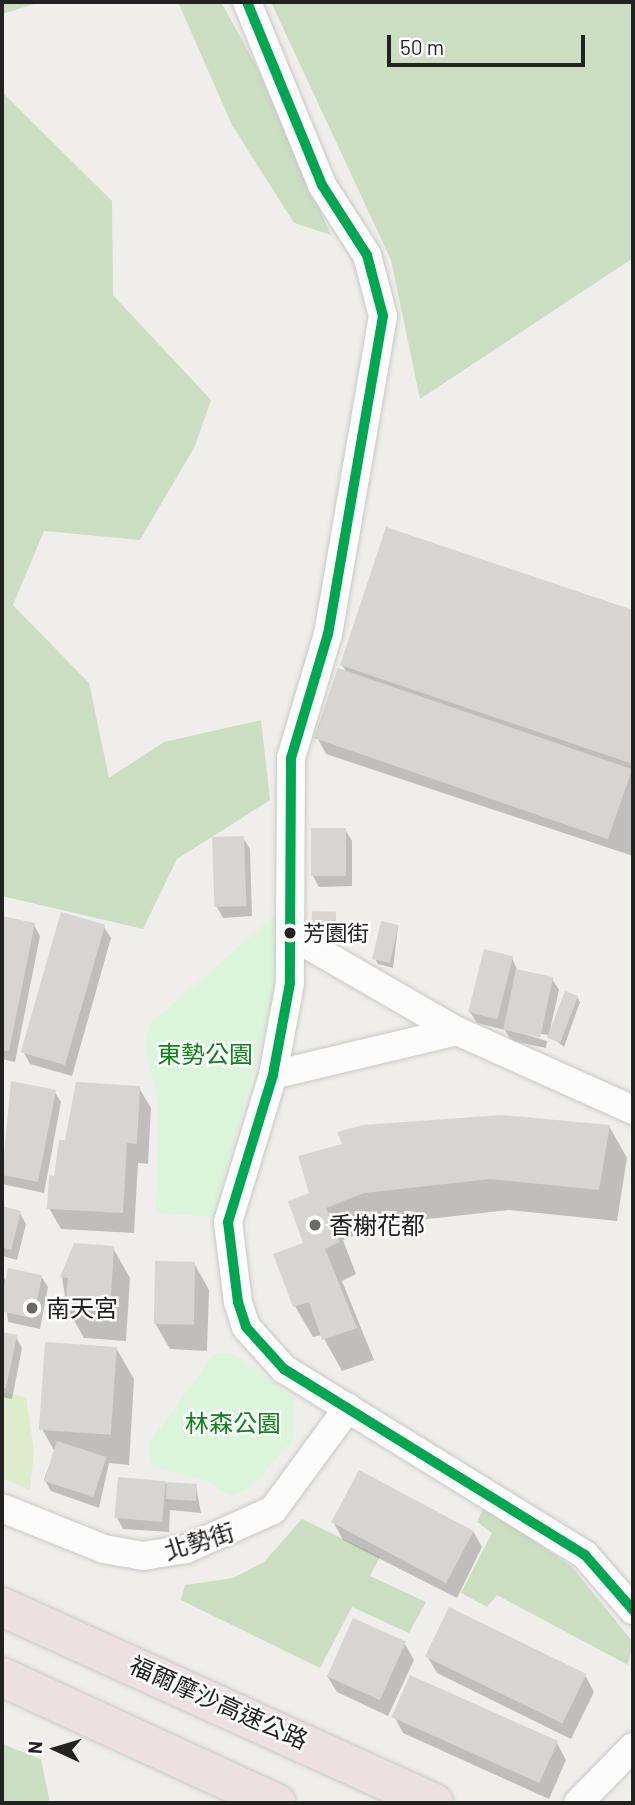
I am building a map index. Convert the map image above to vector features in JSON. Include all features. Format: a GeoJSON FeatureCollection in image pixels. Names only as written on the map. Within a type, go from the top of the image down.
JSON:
{"type":"FeatureCollection","features":[{"type":"Feature","properties":{"kind":"highway","name":"福爾摩沙高速公路"},"geometry":{"type":"LineString","coordinates":[[2,1607],[434,1803]]}},
{"type":"Feature","properties":{"kind":"highway"},"geometry":{"type":"LineString","coordinates":[[2,1677],[276,1803]]}},
{"type":"Feature","properties":{"kind":"street"},"geometry":{"type":"LineString","coordinates":[[247,2],[322,185],[367,255],[383,316],[328,634],[291,758],[294,937],[273,1075],[228,1222],[237,1302],[246,1327],[284,1369],[585,1555],[633,1610]]}},
{"type":"Feature","properties":{"kind":"street"},"geometry":{"type":"LineString","coordinates":[[294,937],[457,1031],[633,1110]]}},
{"type":"Feature","properties":{"kind":"street"},"geometry":{"type":"LineString","coordinates":[[273,1075],[457,1031]]}},
{"type":"Feature","properties":{"kind":"street","name":"北勢街"},"geometry":{"type":"LineString","coordinates":[[2,1508],[104,1549],[143,1556],[186,1549],[273,1510],[348,1408]]}},
{"type":"Feature","properties":{"kind":"street"},"geometry":{"type":"LineString","coordinates":[[578,1803],[633,1746]]}},
{"type":"Feature","properties":{"kind":"green space"},"geometry":{"type":"Polygon","coordinates":[[[2,2],[41,2],[2,14],[2,2]]]}},
{"type":"Feature","properties":{"kind":"green space"},"geometry":{"type":"Polygon","coordinates":[[[178,2],[221,2],[256,65],[331,235],[294,223],[232,125],[178,2]]]}},
{"type":"Feature","properties":{"kind":"green space"},"geometry":{"type":"Polygon","coordinates":[[[271,2],[633,2],[633,258],[420,399],[391,260],[271,2]]]}},
{"type":"Feature","properties":{"kind":"green space"},"geometry":{"type":"Polygon","coordinates":[[[2,92],[112,201],[113,295],[211,400],[195,446],[140,540],[44,531],[13,605],[89,683],[109,778],[164,742],[261,720],[270,800],[177,859],[143,929],[2,896],[2,92]]]}},
{"type":"Feature","properties":{"kind":"green space","name":"東勢公園"},"geometry":{"type":"Polygon","coordinates":[[[281,910],[283,962],[214,1217],[156,1213],[159,1103],[145,1047],[150,1024],[281,910]]]}},
{"type":"Feature","properties":{"kind":"green space","name":"林森公園"},"geometry":{"type":"Polygon","coordinates":[[[214,1354],[235,1354],[294,1398],[293,1439],[253,1486],[231,1496],[206,1480],[152,1467],[149,1443],[214,1354]]]}},
{"type":"Feature","properties":{"kind":"green space"},"geometry":{"type":"Polygon","coordinates":[[[2,1393],[26,1397],[34,1451],[30,1490],[2,1478],[2,1393]]]}},
{"type":"Feature","properties":{"kind":"green space"},"geometry":{"type":"Polygon","coordinates":[[[484,1506],[572,1567],[633,1642],[628,1665],[497,1595],[487,1607],[461,1593],[492,1533],[477,1522],[484,1506]]]}},
{"type":"Feature","properties":{"kind":"green space"},"geometry":{"type":"Polygon","coordinates":[[[302,1519],[380,1557],[370,1576],[426,1602],[409,1633],[352,1607],[320,1668],[181,1600],[185,1585],[233,1578],[264,1562],[302,1519]]]}},
{"type":"Feature","properties":{"kind":"green space"},"geometry":{"type":"Polygon","coordinates":[[[2,1744],[41,1759],[50,1803],[2,1803],[2,1744]]]}},
{"type":"Feature","properties":{"kind":"building"},"geometry":{"type":"Polygon","coordinates":[[[386,527],[633,610],[633,764],[340,665],[386,527]]]}},
{"type":"Feature","properties":{"kind":"building"},"geometry":{"type":"Polygon","coordinates":[[[338,668],[632,769],[608,839],[314,738],[338,668]]]}},
{"type":"Feature","properties":{"kind":"building"},"geometry":{"type":"Polygon","coordinates":[[[311,828],[346,828],[346,876],[311,876],[311,828]]]}},
{"type":"Feature","properties":{"kind":"building"},"geometry":{"type":"Polygon","coordinates":[[[244,836],[246,906],[214,907],[212,837],[244,836]]]}},
{"type":"Feature","properties":{"kind":"building"},"geometry":{"type":"Polygon","coordinates":[[[312,911],[336,912],[335,930],[311,929],[312,911]]]}},
{"type":"Feature","properties":{"kind":"building"},"geometry":{"type":"Polygon","coordinates":[[[61,912],[105,925],[65,1065],[21,1052],[61,912]]]}},
{"type":"Feature","properties":{"kind":"building"},"geometry":{"type":"Polygon","coordinates":[[[2,916],[35,923],[9,1051],[2,1050],[2,916]]]}},
{"type":"Feature","properties":{"kind":"building"},"geometry":{"type":"Polygon","coordinates":[[[381,921],[399,925],[390,963],[372,959],[381,921]]]}},
{"type":"Feature","properties":{"kind":"building"},"geometry":{"type":"Polygon","coordinates":[[[484,949],[513,956],[497,1019],[468,1012],[484,949]]]}},
{"type":"Feature","properties":{"kind":"building"},"geometry":{"type":"Polygon","coordinates":[[[516,969],[553,977],[540,1038],[503,1030],[516,969]]]}},
{"type":"Feature","properties":{"kind":"building"},"geometry":{"type":"Polygon","coordinates":[[[565,991],[578,996],[560,1043],[547,1038],[565,991]]]}},
{"type":"Feature","properties":{"kind":"building"},"geometry":{"type":"Polygon","coordinates":[[[11,1081],[56,1090],[38,1182],[2,1175],[11,1081]]]}},
{"type":"Feature","properties":{"kind":"building"},"geometry":{"type":"Polygon","coordinates":[[[76,1082],[140,1086],[137,1144],[127,1143],[123,1213],[47,1209],[49,1175],[54,1176],[59,1140],[65,1140],[76,1082]]]}},
{"type":"Feature","properties":{"kind":"building","name":"香榭花都"},"geometry":{"type":"Polygon","coordinates":[[[502,1115],[610,1125],[599,1190],[490,1179],[364,1193],[326,1208],[339,1242],[325,1249],[357,1328],[322,1340],[309,1302],[293,1307],[273,1254],[303,1243],[288,1201],[309,1193],[298,1156],[342,1144],[337,1132],[363,1125],[502,1115]]]}},
{"type":"Feature","properties":{"kind":"building"},"geometry":{"type":"Polygon","coordinates":[[[2,1206],[21,1211],[11,1250],[2,1247],[2,1206]]]}},
{"type":"Feature","properties":{"kind":"building"},"geometry":{"type":"Polygon","coordinates":[[[74,1243],[114,1246],[110,1312],[65,1309],[68,1278],[60,1277],[74,1243]]]}},
{"type":"Feature","properties":{"kind":"building"},"geometry":{"type":"Polygon","coordinates":[[[155,1261],[195,1262],[194,1325],[154,1324],[155,1261]]]}},
{"type":"Feature","properties":{"kind":"building"},"geometry":{"type":"Polygon","coordinates":[[[8,1268],[42,1275],[33,1318],[2,1312],[2,1296],[8,1268]]]}},
{"type":"Feature","properties":{"kind":"building"},"geometry":{"type":"Polygon","coordinates":[[[2,1332],[17,1335],[6,1388],[2,1388],[2,1332]]]}},
{"type":"Feature","properties":{"kind":"building"},"geometry":{"type":"Polygon","coordinates":[[[45,1342],[117,1347],[111,1435],[39,1430],[45,1342]]]}},
{"type":"Feature","properties":{"kind":"building"},"geometry":{"type":"Polygon","coordinates":[[[57,1441],[106,1457],[93,1497],[44,1481],[57,1441]]]}},
{"type":"Feature","properties":{"kind":"building"},"geometry":{"type":"Polygon","coordinates":[[[359,1470],[474,1531],[446,1583],[331,1522],[359,1470]]]}},
{"type":"Feature","properties":{"kind":"building"},"geometry":{"type":"Polygon","coordinates":[[[118,1477],[166,1481],[162,1522],[114,1518],[118,1477]]]}},
{"type":"Feature","properties":{"kind":"building"},"geometry":{"type":"Polygon","coordinates":[[[167,1482],[197,1484],[196,1501],[166,1499],[167,1482]]]}},
{"type":"Feature","properties":{"kind":"building"},"geometry":{"type":"Polygon","coordinates":[[[449,1607],[587,1674],[562,1724],[425,1656],[449,1607]]]}},
{"type":"Feature","properties":{"kind":"building"},"geometry":{"type":"Polygon","coordinates":[[[353,1618],[406,1642],[380,1700],[327,1676],[353,1618]]]}},
{"type":"Feature","properties":{"kind":"building"},"geometry":{"type":"Polygon","coordinates":[[[410,1675],[558,1741],[539,1783],[391,1717],[410,1675]]]}},
{"type":"Feature","properties":{"kind":"transit line"},"geometry":{"type":"LineString","coordinates":[[247,2],[322,185],[367,255],[383,316],[328,634],[291,758],[290,983],[273,1075],[228,1222],[238,1302],[246,1327],[284,1369],[585,1555],[633,1610]]}},
{"type":"Feature","properties":{"kind":"place","name":"芳園街"},"geometry":{"type":"Point","coordinates":[290,933]}},
{"type":"Feature","properties":{"kind":"place","name":"香榭花都"},"geometry":{"type":"Point","coordinates":[315,1225]}},
{"type":"Feature","properties":{"kind":"place","name":"南天宮"},"geometry":{"type":"Point","coordinates":[32,1308]}}]}
